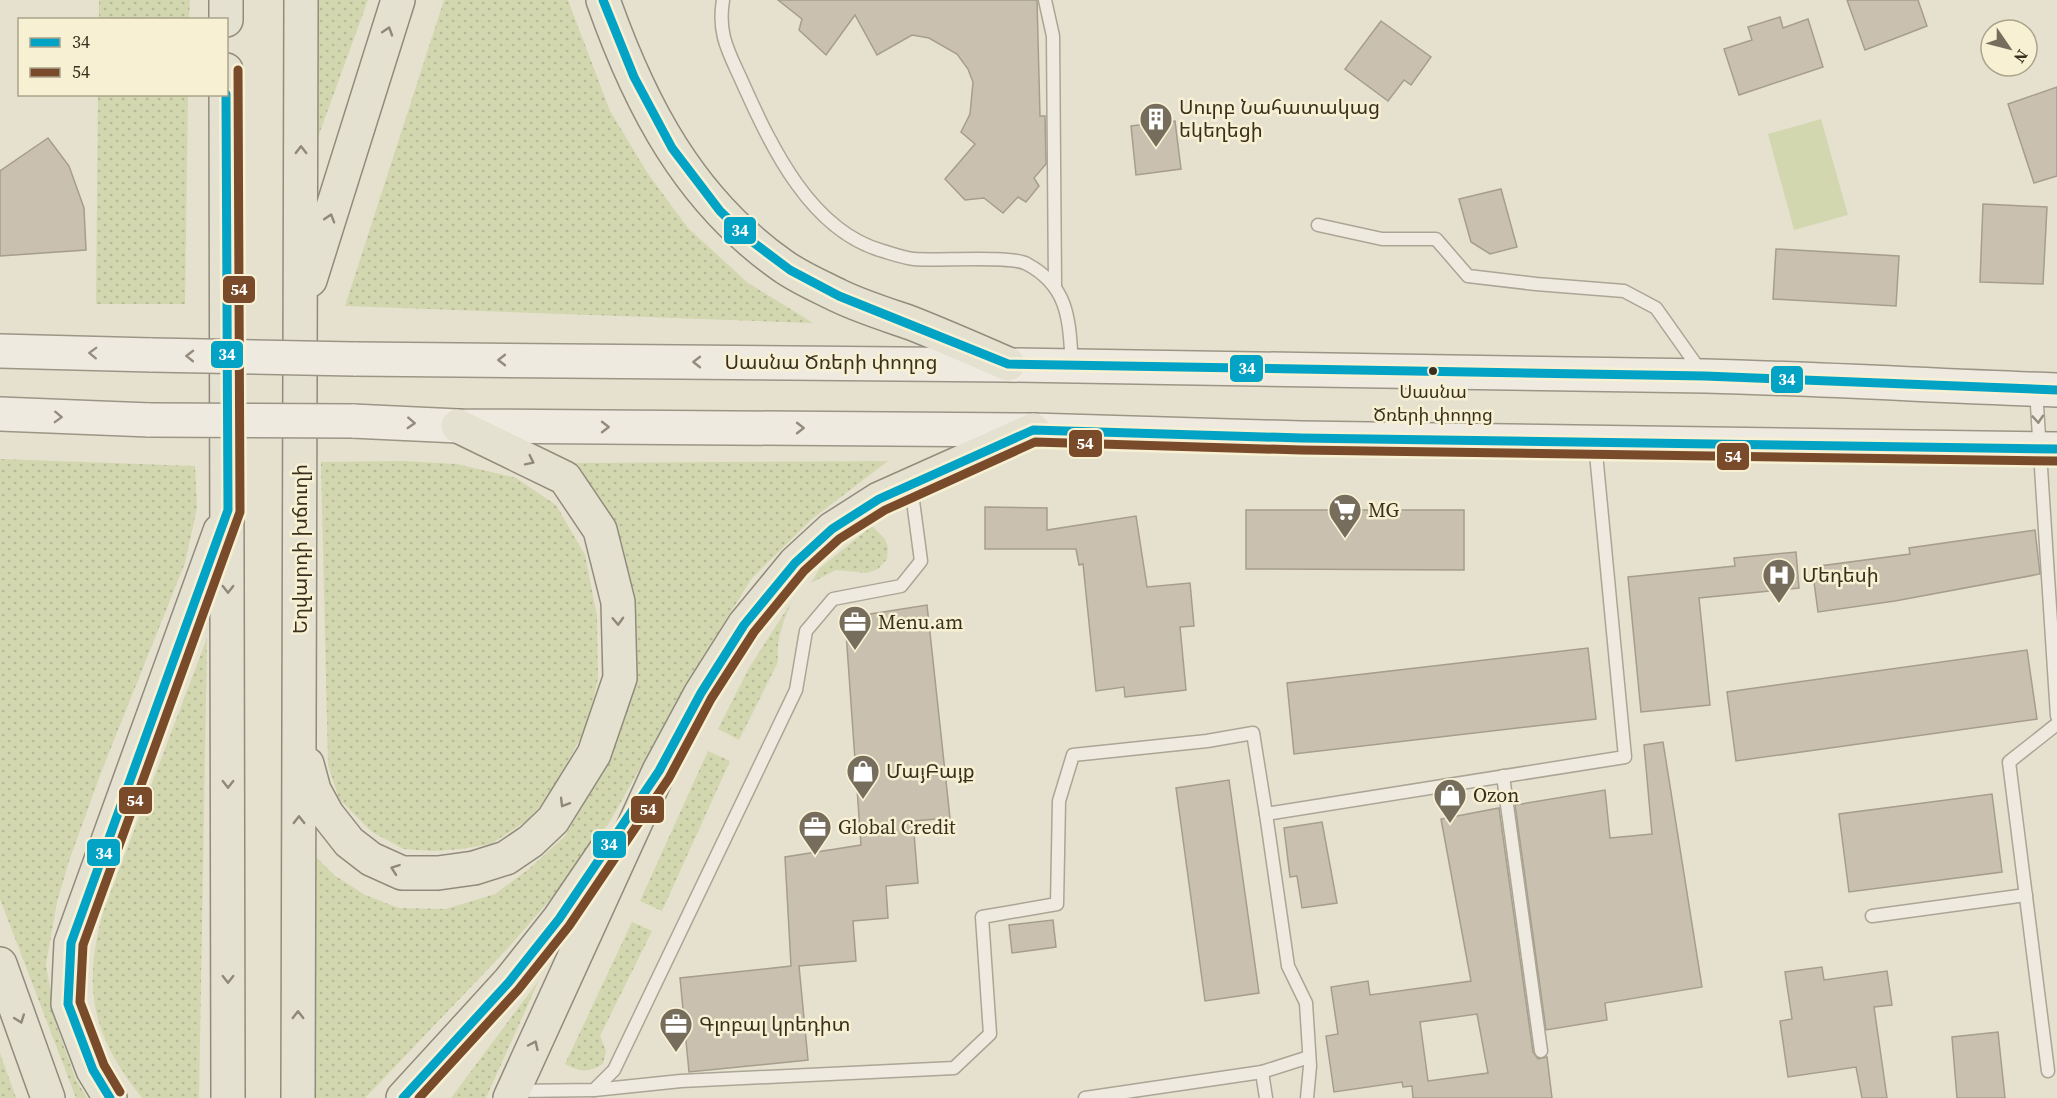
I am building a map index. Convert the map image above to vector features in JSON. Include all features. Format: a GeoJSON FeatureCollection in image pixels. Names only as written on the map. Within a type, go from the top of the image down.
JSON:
{"type":"FeatureCollection","features":[{"type":"Feature","properties":{"kind":"main road"},"geometry":{"type":"LineString","coordinates":[[226,0],[226,18]]}},
{"type":"Feature","properties":{"kind":"main road","name":"Եղվարդի խճուղի"},"geometry":{"type":"LineString","coordinates":[[298,1098],[301,0]]}},
{"type":"Feature","properties":{"kind":"main road"},"geometry":{"type":"LineString","coordinates":[[300,314],[398,0]]}},
{"type":"Feature","properties":{"kind":"main road"},"geometry":{"type":"LineString","coordinates":[[603,0],[618,42],[659,131],[688,174],[724,216],[784,266],[841,297],[948,337],[1008,364]]}},
{"type":"Feature","properties":{"kind":"main road"},"geometry":{"type":"LineString","coordinates":[[226,96],[228,1098]]}},
{"type":"Feature","properties":{"kind":"main road","name":"Սասնա Ծռերի փողոց"},"geometry":{"type":"LineString","coordinates":[[0,351],[354,359],[1008,364],[1705,376],[2046,390]]}},
{"type":"Feature","properties":{"kind":"main road"},"geometry":{"type":"LineString","coordinates":[[0,414],[150,420],[352,421],[458,426],[1033,430],[1301,438],[2048,449]]}},
{"type":"Feature","properties":{"kind":"main road"},"geometry":{"type":"LineString","coordinates":[[299,732],[314,790],[327,814],[356,848],[371,859],[402,873],[438,873],[474,868],[506,858],[531,841],[554,820],[594,754],[620,678],[618,602],[600,530],[565,478],[458,426]]}},
{"type":"Feature","properties":{"kind":"main road"},"geometry":{"type":"LineString","coordinates":[[512,1094],[659,771],[701,693],[744,625],[795,563],[832,529],[879,499],[1033,430]]}},
{"type":"Feature","properties":{"kind":"main road"},"geometry":{"type":"LineString","coordinates":[[110,1098],[93,1070],[68,1004],[70,943],[228,510]]}},
{"type":"Feature","properties":{"kind":"main road"},"geometry":{"type":"LineString","coordinates":[[403,1098],[509,982],[559,919],[659,771]]}},
{"type":"Feature","properties":{"kind":"main road"},"geometry":{"type":"LineString","coordinates":[[0,964],[48,1098]]}},
{"type":"Feature","properties":{"kind":"lane"},"geometry":{"type":"LineString","coordinates":[[723,0],[720,21],[724,43],[770,144],[815,205],[855,239],[881,251],[914,259],[1025,262],[1055,286],[1064,302],[1072,365]]}},
{"type":"Feature","properties":{"kind":"lane"},"geometry":{"type":"LineString","coordinates":[[1045,0],[1048,5],[1053,36],[1055,286]]}},
{"type":"Feature","properties":{"kind":"lane"},"geometry":{"type":"LineString","coordinates":[[1318,225],[1382,239],[1436,239],[1468,276],[1624,291],[1656,308],[1705,376]]}},
{"type":"Feature","properties":{"kind":"lane"},"geometry":{"type":"LineString","coordinates":[[2046,390],[2057,716]]}},
{"type":"Feature","properties":{"kind":"lane"},"geometry":{"type":"LineString","coordinates":[[1266,814],[1625,758],[1594,441]]}},
{"type":"Feature","properties":{"kind":"lane"},"geometry":{"type":"LineString","coordinates":[[594,1090],[614,1070],[625,1051],[796,690],[806,631],[833,599],[901,586],[921,561],[910,485]]}},
{"type":"Feature","properties":{"kind":"lane"},"geometry":{"type":"LineString","coordinates":[[2048,1071],[2010,762],[2057,724]]}},
{"type":"Feature","properties":{"kind":"lane"},"geometry":{"type":"LineString","coordinates":[[512,1094],[594,1090],[681,1081],[954,1068],[990,1034],[982,917],[1057,904],[1059,801],[1073,755],[1207,741],[1253,733],[1288,966],[1306,1003],[1309,1057],[1307,1098]]}},
{"type":"Feature","properties":{"kind":"lane"},"geometry":{"type":"LineString","coordinates":[[1503,776],[1540,1051]]}},
{"type":"Feature","properties":{"kind":"lane"},"geometry":{"type":"LineString","coordinates":[[1872,916],[2026,895]]}},
{"type":"Feature","properties":{"kind":"lane"},"geometry":{"type":"LineString","coordinates":[[1085,1098],[1262,1072],[1309,1057]]}},
{"type":"Feature","properties":{"kind":"lane"},"geometry":{"type":"LineString","coordinates":[[1262,1072],[1266,1098]]}},
{"type":"Feature","properties":{"kind":"green space"},"geometry":{"type":"Polygon","coordinates":[[[99,0],[190,0],[189,18],[99,18],[99,0]]]}},
{"type":"Feature","properties":{"kind":"green space"},"geometry":{"type":"Polygon","coordinates":[[[314,0],[368,0],[313,151],[314,0]]]}},
{"type":"Feature","properties":{"kind":"green space"},"geometry":{"type":"Polygon","coordinates":[[[444,0],[568,0],[610,111],[648,174],[688,228],[748,283],[813,323],[345,306],[444,0]]]}},
{"type":"Feature","properties":{"kind":"green space"},"geometry":{"type":"Polygon","coordinates":[[[98,96],[188,96],[185,304],[96,304],[98,96]]]}},
{"type":"Feature","properties":{"kind":"green space"},"geometry":{"type":"Polygon","coordinates":[[[1821,119],[1848,215],[1794,230],[1768,134],[1821,119]]]}},
{"type":"Feature","properties":{"kind":"green space"},"geometry":{"type":"Polygon","coordinates":[[[0,459],[195,466],[197,508],[185,563],[102,770],[69,861],[57,902],[46,965],[57,1027],[76,1080],[87,1098],[76,1098],[0,899],[0,459]]]}},
{"type":"Feature","properties":{"kind":"green space"},"geometry":{"type":"Polygon","coordinates":[[[403,461],[457,464],[516,478],[556,505],[585,555],[597,616],[598,678],[589,722],[549,796],[528,820],[491,844],[433,851],[404,849],[372,832],[339,799],[328,765],[321,462],[403,461]]]}},
{"type":"Feature","properties":{"kind":"green space"},"geometry":{"type":"Polygon","coordinates":[[[888,461],[812,519],[752,578],[701,660],[609,823],[561,887],[509,947],[365,1098],[310,1098],[314,855],[334,875],[365,895],[399,908],[446,909],[495,894],[529,869],[565,836],[609,761],[631,694],[570,463],[888,461]]]}},
{"type":"Feature","properties":{"kind":"green space"},"geometry":{"type":"Polygon","coordinates":[[[872,526],[885,539],[888,548],[887,559],[878,569],[867,573],[836,570],[811,583],[820,568],[872,526]]]}},
{"type":"Feature","properties":{"kind":"green space"},"geometry":{"type":"Polygon","coordinates":[[[792,601],[781,631],[778,662],[739,740],[718,729],[749,668],[792,601]]]}},
{"type":"Feature","properties":{"kind":"green space"},"geometry":{"type":"Polygon","coordinates":[[[207,638],[199,1098],[142,1098],[125,1075],[102,1032],[93,989],[93,965],[103,912],[207,638]]]}},
{"type":"Feature","properties":{"kind":"green space"},"geometry":{"type":"Polygon","coordinates":[[[708,751],[730,761],[662,911],[640,901],[708,751]]]}},
{"type":"Feature","properties":{"kind":"green space"},"geometry":{"type":"Polygon","coordinates":[[[632,922],[652,931],[600,1036],[606,1051],[603,1064],[588,1070],[575,1069],[565,1064],[632,922]]]}},
{"type":"Feature","properties":{"kind":"green space"},"geometry":{"type":"Polygon","coordinates":[[[539,980],[486,1098],[451,1098],[539,980]]]}},
{"type":"Feature","properties":{"kind":"green space"},"geometry":{"type":"Polygon","coordinates":[[[0,1053],[16,1098],[0,1098],[0,1053]]]}},
{"type":"Feature","properties":{"kind":"building"},"geometry":{"type":"Polygon","coordinates":[[[778,0],[1037,0],[1040,116],[1045,116],[1046,164],[1034,178],[1039,186],[1026,202],[1018,197],[1003,213],[984,198],[965,200],[945,179],[975,144],[961,132],[970,114],[973,82],[968,69],[957,54],[929,38],[912,35],[877,55],[855,15],[826,55],[799,30],[802,19],[778,0]]]}},
{"type":"Feature","properties":{"kind":"building"},"geometry":{"type":"Polygon","coordinates":[[[1847,0],[1918,0],[1927,26],[1865,50],[1847,0]]]}},
{"type":"Feature","properties":{"kind":"building"},"geometry":{"type":"Polygon","coordinates":[[[1780,17],[1783,28],[1808,19],[1823,67],[1739,95],[1724,49],[1752,40],[1748,27],[1780,17]]]}},
{"type":"Feature","properties":{"kind":"building"},"geometry":{"type":"Polygon","coordinates":[[[1381,21],[1431,57],[1411,85],[1404,80],[1388,101],[1345,69],[1381,21]]]}},
{"type":"Feature","properties":{"kind":"building"},"geometry":{"type":"Polygon","coordinates":[[[2057,87],[2057,176],[2034,183],[2008,104],[2057,87]]]}},
{"type":"Feature","properties":{"kind":"building","name":"Սուրբ Նահատակաց եկեղեցի"},"geometry":{"type":"Polygon","coordinates":[[[1175,121],[1181,169],[1136,175],[1131,126],[1175,121]]]}},
{"type":"Feature","properties":{"kind":"building"},"geometry":{"type":"Polygon","coordinates":[[[48,138],[69,166],[84,208],[86,250],[0,256],[0,171],[48,138]]]}},
{"type":"Feature","properties":{"kind":"building"},"geometry":{"type":"Polygon","coordinates":[[[1501,189],[1517,247],[1490,254],[1471,242],[1459,199],[1501,189]]]}},
{"type":"Feature","properties":{"kind":"building"},"geometry":{"type":"Polygon","coordinates":[[[1983,204],[2047,207],[2043,284],[1980,282],[1983,204]]]}},
{"type":"Feature","properties":{"kind":"building"},"geometry":{"type":"Polygon","coordinates":[[[1776,249],[1899,256],[1896,306],[1773,299],[1776,249]]]}},
{"type":"Feature","properties":{"kind":"building"},"geometry":{"type":"Polygon","coordinates":[[[985,507],[1047,508],[1047,530],[1136,516],[1147,587],[1190,583],[1194,626],[1180,627],[1186,690],[1125,697],[1124,687],[1096,691],[1083,564],[1079,565],[1076,549],[985,549],[985,507]]]}},
{"type":"Feature","properties":{"kind":"building"},"geometry":{"type":"Polygon","coordinates":[[[1246,510],[1464,510],[1464,570],[1246,569],[1246,510]]]}},
{"type":"Feature","properties":{"kind":"building"},"geometry":{"type":"Polygon","coordinates":[[[2035,530],[2040,574],[1895,601],[1818,612],[1812,567],[1910,554],[1909,548],[2035,530]]]}},
{"type":"Feature","properties":{"kind":"building"},"geometry":{"type":"Polygon","coordinates":[[[1796,552],[1799,588],[1699,598],[1710,705],[1641,712],[1628,577],[1735,566],[1734,558],[1796,552]]]}},
{"type":"Feature","properties":{"kind":"building"},"geometry":{"type":"Polygon","coordinates":[[[927,605],[950,818],[913,821],[918,883],[886,886],[888,918],[853,921],[856,961],[799,966],[808,1060],[689,1072],[680,978],[791,966],[785,857],[861,845],[845,618],[927,605]]]}},
{"type":"Feature","properties":{"kind":"building"},"geometry":{"type":"Polygon","coordinates":[[[1588,648],[1596,719],[1294,754],[1287,683],[1588,648]]]}},
{"type":"Feature","properties":{"kind":"building"},"geometry":{"type":"Polygon","coordinates":[[[2027,650],[2037,719],[1736,761],[1727,692],[2027,650]]]}},
{"type":"Feature","properties":{"kind":"building"},"geometry":{"type":"Polygon","coordinates":[[[1663,742],[1702,987],[1605,1003],[1607,1020],[1546,1030],[1515,805],[1605,790],[1610,838],[1652,834],[1644,745],[1663,742]]]}},
{"type":"Feature","properties":{"kind":"building"},"geometry":{"type":"Polygon","coordinates":[[[1229,780],[1259,993],[1205,1001],[1176,788],[1229,780]]]}},
{"type":"Feature","properties":{"kind":"building"},"geometry":{"type":"Polygon","coordinates":[[[1992,794],[2002,872],[1849,892],[1839,814],[1992,794]]]}},
{"type":"Feature","properties":{"kind":"building"},"geometry":{"type":"Polygon","coordinates":[[[1499,808],[1533,1052],[1538,1059],[1547,1057],[1552,1098],[1413,1098],[1412,1086],[1403,1087],[1402,1082],[1334,1092],[1326,1036],[1338,1034],[1331,987],[1368,981],[1370,995],[1471,981],[1441,819],[1499,808]],[[1477,1014],[1420,1022],[1428,1081],[1488,1073],[1477,1014]]]}},
{"type":"Feature","properties":{"kind":"building"},"geometry":{"type":"Polygon","coordinates":[[[1322,822],[1337,903],[1302,908],[1297,876],[1290,877],[1284,828],[1322,822]]]}},
{"type":"Feature","properties":{"kind":"building"},"geometry":{"type":"Polygon","coordinates":[[[1053,920],[1056,947],[1012,953],[1009,925],[1053,920]]]}},
{"type":"Feature","properties":{"kind":"building"},"geometry":{"type":"Polygon","coordinates":[[[1822,967],[1824,980],[1887,971],[1892,1005],[1874,1007],[1887,1098],[1862,1098],[1856,1067],[1788,1077],[1780,1021],[1792,1019],[1785,972],[1822,967]]]}},
{"type":"Feature","properties":{"kind":"building"},"geometry":{"type":"Polygon","coordinates":[[[1998,1032],[2005,1098],[1957,1098],[1952,1037],[1998,1032]]]}},
{"type":"Feature","properties":{"kind":"transit line","name":"34"},"geometry":{"type":"LineString","coordinates":[[603,0],[634,77],[672,148],[720,211],[750,240],[790,270],[839,296],[1008,364],[1705,376],[2057,390]]}},
{"type":"Feature","properties":{"kind":"transit line","name":"54"},"geometry":{"type":"LineString","coordinates":[[120,1092],[104,1065],[80,1002],[83,945],[240,512],[238,70]]}},
{"type":"Feature","properties":{"kind":"transit line","name":"34"},"geometry":{"type":"LineString","coordinates":[[110,1098],[93,1070],[68,1004],[71,943],[228,510],[226,96]]}},
{"type":"Feature","properties":{"kind":"transit line","name":"34"},"geometry":{"type":"LineString","coordinates":[[403,1098],[509,982],[559,919],[659,771],[701,693],[744,625],[795,563],[832,529],[879,499],[1033,430],[1301,438],[2057,449]]}},
{"type":"Feature","properties":{"kind":"transit line","name":"54"},"geometry":{"type":"LineString","coordinates":[[419,1098],[518,990],[569,926],[669,778],[711,699],[754,632],[804,571],[839,539],[885,510],[1035,442],[1301,450],[2057,461]]}},
{"type":"Feature","properties":{"kind":"place","name":"Սուրբ Նահատակաց եկեղեցի"},"geometry":{"type":"Point","coordinates":[1156,148]}},
{"type":"Feature","properties":{"kind":"place","name":"Սասնա Ծռերի փողոց"},"geometry":{"type":"Point","coordinates":[1433,371]}},
{"type":"Feature","properties":{"kind":"place","name":"MG"},"geometry":{"type":"Point","coordinates":[1345,539]}},
{"type":"Feature","properties":{"kind":"place","name":"Մեդեսի"},"geometry":{"type":"Point","coordinates":[1779,604]}},
{"type":"Feature","properties":{"kind":"place","name":"Menu.am"},"geometry":{"type":"Point","coordinates":[855,651]}},
{"type":"Feature","properties":{"kind":"place","name":"ՄայԲայք"},"geometry":{"type":"Point","coordinates":[863,800]}},
{"type":"Feature","properties":{"kind":"place","name":"Ozon"},"geometry":{"type":"Point","coordinates":[1450,824]}},
{"type":"Feature","properties":{"kind":"place","name":"Global Credit"},"geometry":{"type":"Point","coordinates":[815,856]}},
{"type":"Feature","properties":{"kind":"place","name":"Գլոբալ կրեդիտ"},"geometry":{"type":"Point","coordinates":[676,1053]}}]}
